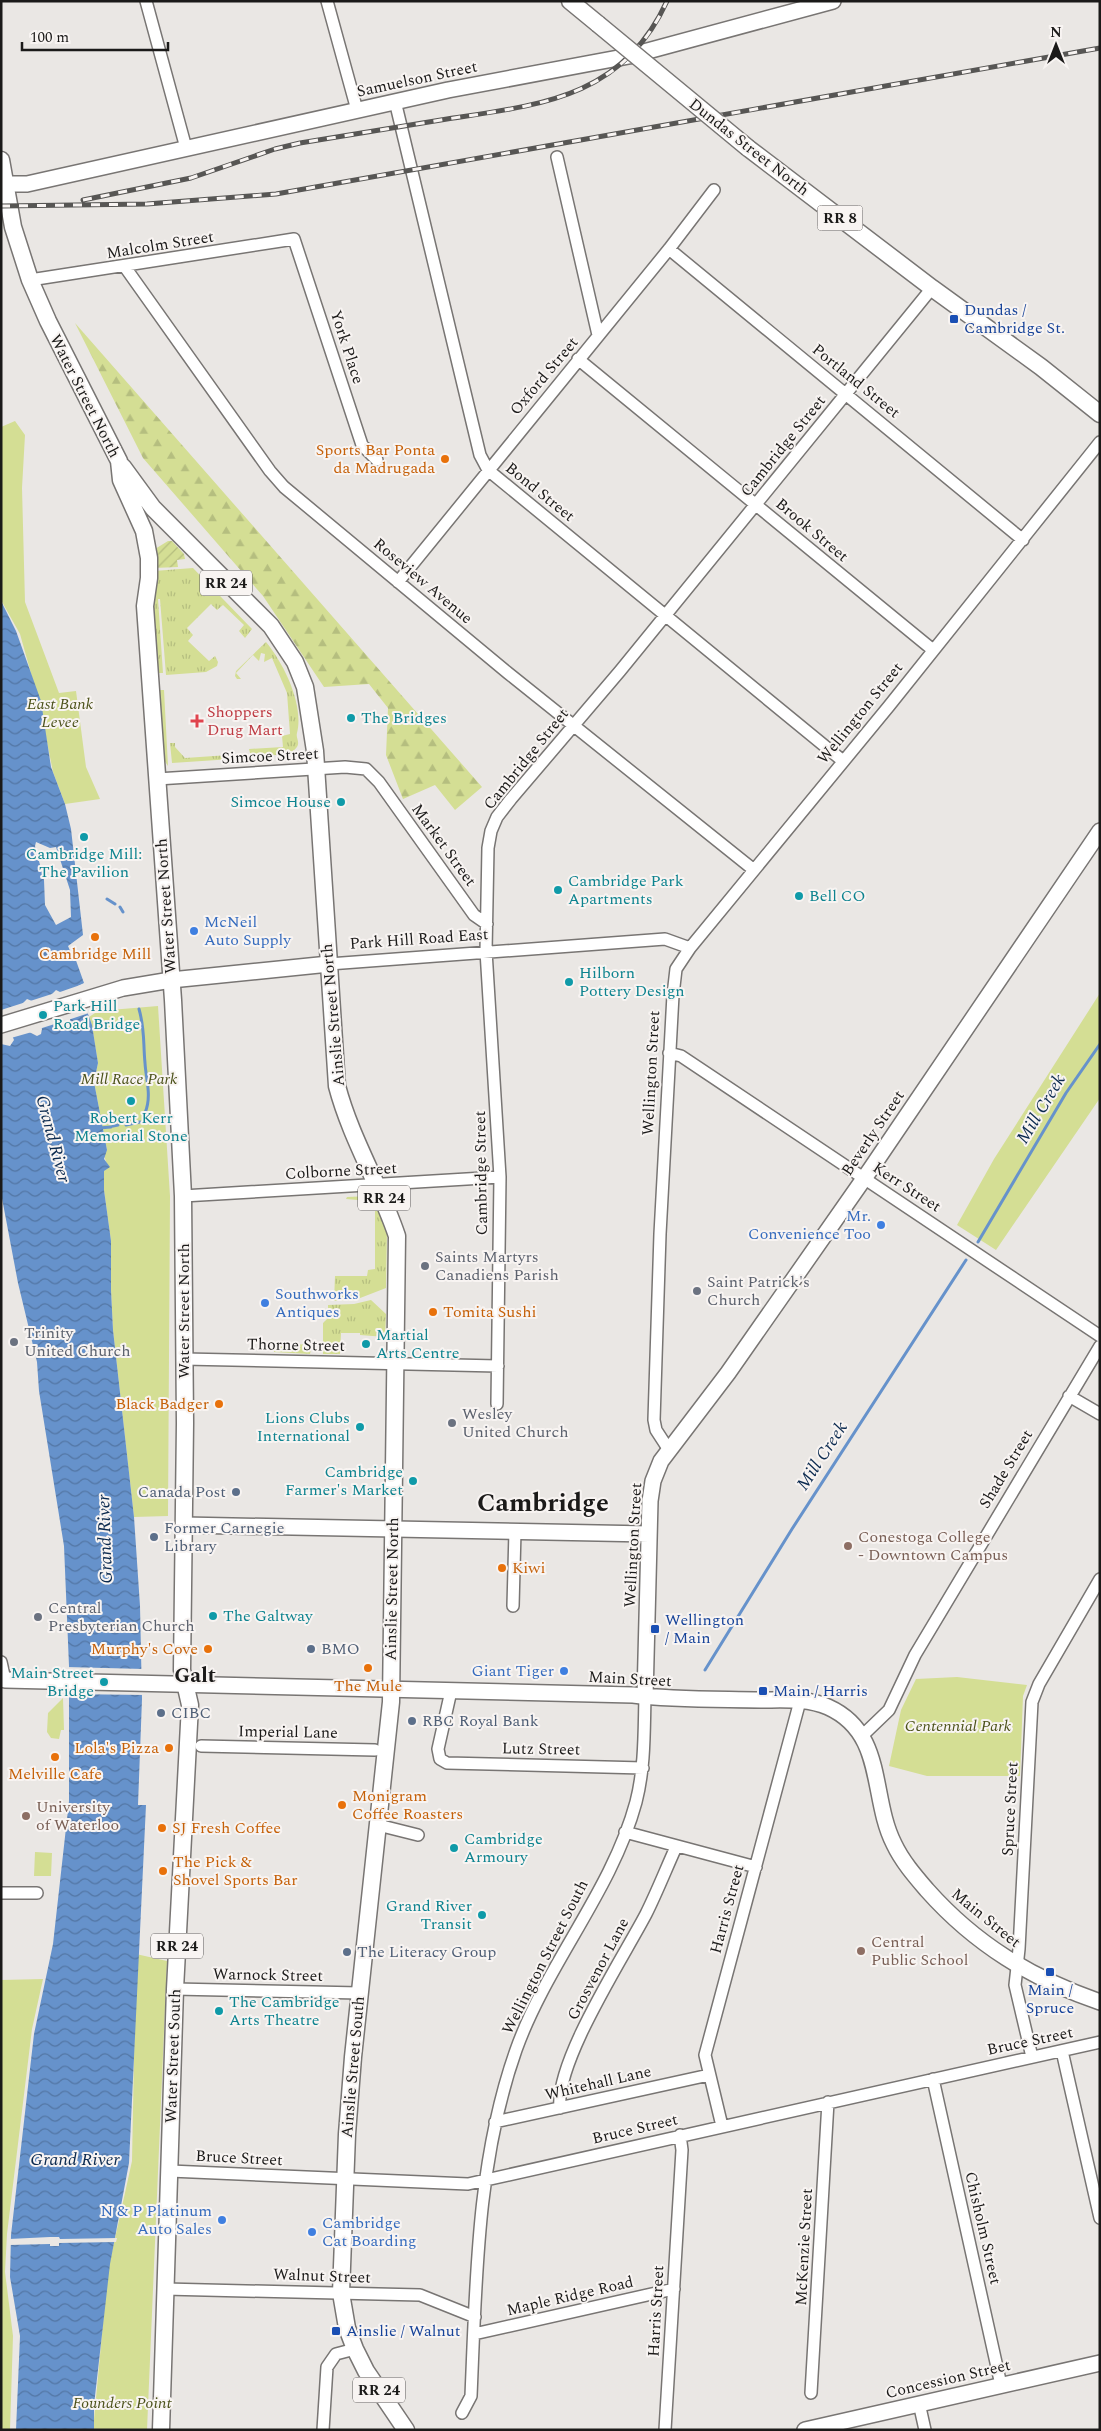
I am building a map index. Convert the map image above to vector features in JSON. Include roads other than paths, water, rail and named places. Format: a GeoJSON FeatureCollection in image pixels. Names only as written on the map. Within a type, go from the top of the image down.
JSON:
{"type":"FeatureCollection","features":[{"type":"Feature","properties":{"kind":"main road","name":"Dundas Street North"},"geometry":{"type":"LineString","coordinates":[[570,1],[748,148],[932,288],[1041,367],[1100,414]]}},
{"type":"Feature","properties":{"kind":"main road","name":"Water Street North"},"geometry":{"type":"LineString","coordinates":[[1,160],[13,227],[30,280],[48,321],[119,461],[121,480],[144,530],[149,558],[149,578],[145,606],[171,980],[183,1196],[184,1525],[182,1670],[185,1683]]}},
{"type":"Feature","properties":{"kind":"main road","name":"Ainslie Street North"},"geometry":{"type":"LineString","coordinates":[[119,461],[153,508],[271,626],[296,662],[305,687],[311,716],[316,770],[337,1086],[348,1120],[378,1185],[397,1236],[394,1529],[390,1689]]}},
{"type":"Feature","properties":{"kind":"main road","name":"Water Street South"},"geometry":{"type":"LineString","coordinates":[[161,2430],[175,1989],[190,1705],[185,1683]]}},
{"type":"Feature","properties":{"kind":"main road","name":"Ainslie Street South"},"geometry":{"type":"LineString","coordinates":[[390,1689],[387,1750],[360,1993],[345,2179],[341,2293],[347,2328],[355,2349],[366,2371],[406,2430]]}},
{"type":"Feature","properties":{"kind":"street"},"geometry":{"type":"LineString","coordinates":[[146,1],[186,148]]}},
{"type":"Feature","properties":{"kind":"street"},"geometry":{"type":"LineString","coordinates":[[327,1],[356,110]]}},
{"type":"Feature","properties":{"kind":"street","name":"Samuelson Street"},"geometry":{"type":"LineString","coordinates":[[6,184],[27,184],[396,101],[629,56],[833,1]]}},
{"type":"Feature","properties":{"kind":"street","name":"Bond Street"},"geometry":{"type":"LineString","coordinates":[[396,101],[480,455],[488,470],[843,761]]}},
{"type":"Feature","properties":{"kind":"street"},"geometry":{"type":"LineString","coordinates":[[558,157],[598,335]]}},
{"type":"Feature","properties":{"kind":"street","name":"Oxford Street"},"geometry":{"type":"LineString","coordinates":[[398,582],[669,249],[714,190]]}},
{"type":"Feature","properties":{"kind":"street","name":"Malcolm Street"},"geometry":{"type":"LineString","coordinates":[[30,280],[125,267],[294,239]]}},
{"type":"Feature","properties":{"kind":"street","name":"York Place"},"geometry":{"type":"LineString","coordinates":[[294,239],[362,445],[377,460]]}},
{"type":"Feature","properties":{"kind":"street","name":"Portland Street"},"geometry":{"type":"LineString","coordinates":[[669,249],[1023,540]]}},
{"type":"Feature","properties":{"kind":"street","name":"Roseview Avenue"},"geometry":{"type":"LineString","coordinates":[[125,267],[270,471],[284,487],[573,725],[754,870]]}},
{"type":"Feature","properties":{"kind":"street","name":"Cambridge Street"},"geometry":{"type":"LineString","coordinates":[[497,1404],[500,1177],[486,952],[488,848],[491,831],[497,817],[756,505],[932,288]]}},
{"type":"Feature","properties":{"kind":"street","name":"Brook Street"},"geometry":{"type":"LineString","coordinates":[[578,360],[933,650]]}},
{"type":"Feature","properties":{"kind":"street","name":"Wellington Street"},"geometry":{"type":"LineString","coordinates":[[645,1697],[648,1534],[652,1481],[656,1470],[669,1450],[656,1430],[654,1420],[660,1234],[674,975],[678,965],[690,948],[1023,540],[1100,442]]}},
{"type":"Feature","properties":{"kind":"street","name":"Simcoe Street"},"geometry":{"type":"LineString","coordinates":[[157,779],[345,767],[366,769],[379,782]]}},
{"type":"Feature","properties":{"kind":"street","name":"Market Street"},"geometry":{"type":"LineString","coordinates":[[379,782],[474,914],[487,924]]}},
{"type":"Feature","properties":{"kind":"street","name":"Beverly Street"},"geometry":{"type":"LineString","coordinates":[[669,1450],[728,1373],[1100,831]]}},
{"type":"Feature","properties":{"kind":"street","name":"Park Hill Road East"},"geometry":{"type":"LineString","coordinates":[[1,1025],[123,988],[171,980],[328,964],[665,939],[690,948]]}},
{"type":"Feature","properties":{"kind":"street","name":"Kerr Street"},"geometry":{"type":"LineString","coordinates":[[669,1053],[682,1056],[1100,1336]]}},
{"type":"Feature","properties":{"kind":"street","name":"Colborne Street"},"geometry":{"type":"LineString","coordinates":[[183,1196],[500,1177]]}},
{"type":"Feature","properties":{"kind":"street","name":"Shade Street"},"geometry":{"type":"LineString","coordinates":[[863,1735],[888,1710],[914,1655],[1100,1346]]}},
{"type":"Feature","properties":{"kind":"street","name":"Thorne Street"},"geometry":{"type":"LineString","coordinates":[[184,1359],[498,1366]]}},
{"type":"Feature","properties":{"kind":"street"},"geometry":{"type":"LineString","coordinates":[[1069,1396],[1100,1414]]}},
{"type":"Feature","properties":{"kind":"street"},"geometry":{"type":"LineString","coordinates":[[184,1525],[648,1534]]}},
{"type":"Feature","properties":{"kind":"street"},"geometry":{"type":"LineString","coordinates":[[513,1606],[515,1531]]}},
{"type":"Feature","properties":{"kind":"street","name":"Spruce Street"},"geometry":{"type":"LineString","coordinates":[[1032,2057],[1015,1985],[1032,1702],[1039,1684],[1100,1579]]}},
{"type":"Feature","properties":{"kind":"street"},"geometry":{"type":"LineString","coordinates":[[1,1662],[2,1680]]}},
{"type":"Feature","properties":{"kind":"street","name":"Main Street"},"geometry":{"type":"LineString","coordinates":[[2,1680],[147,1682],[800,1701],[832,1709],[853,1723],[863,1735],[871,1754],[885,1826],[899,1854],[922,1884],[956,1920],[990,1948],[1017,1966],[1100,2002]]}},
{"type":"Feature","properties":{"kind":"street","name":"Lutz Street"},"geometry":{"type":"LineString","coordinates":[[451,1691],[438,1749],[440,1758],[447,1762],[643,1768]]}},
{"type":"Feature","properties":{"kind":"street","name":"Wellington Street South"},"geometry":{"type":"LineString","coordinates":[[462,2414],[471,2396],[485,2181],[495,2122],[505,2083],[531,2016],[611,1865],[626,1832],[637,1800],[643,1768],[645,1697]]}},
{"type":"Feature","properties":{"kind":"street","name":"Harris Street"},"geometry":{"type":"LineString","coordinates":[[722,2126],[705,2056],[756,1867],[756,1858],[800,1701]]}},
{"type":"Feature","properties":{"kind":"street","name":"Imperial Lane"},"geometry":{"type":"LineString","coordinates":[[201,1746],[375,1750]]}},
{"type":"Feature","properties":{"kind":"street"},"geometry":{"type":"LineString","coordinates":[[386,1827],[418,1835]]}},
{"type":"Feature","properties":{"kind":"street"},"geometry":{"type":"LineString","coordinates":[[626,1832],[756,1867]]}},
{"type":"Feature","properties":{"kind":"street","name":"Grosvenor Lane"},"geometry":{"type":"LineString","coordinates":[[560,2108],[559,2097],[566,2068],[586,2025],[648,1911],[676,1847]]}},
{"type":"Feature","properties":{"kind":"street"},"geometry":{"type":"LineString","coordinates":[[1,1893],[37,1893]]}},
{"type":"Feature","properties":{"kind":"street","name":"Warnock Street"},"geometry":{"type":"LineString","coordinates":[[175,1989],[360,1993]]}},
{"type":"Feature","properties":{"kind":"street","name":"Bruce Street"},"geometry":{"type":"LineString","coordinates":[[170,2170],[468,2184],[1100,2042]]}},
{"type":"Feature","properties":{"kind":"street"},"geometry":{"type":"LineString","coordinates":[[1062,2051],[1096,2187],[1100,2218]]}},
{"type":"Feature","properties":{"kind":"street","name":"Whitehall Lane"},"geometry":{"type":"LineString","coordinates":[[495,2122],[709,2075]]}},
{"type":"Feature","properties":{"kind":"street","name":"Chisholm Street"},"geometry":{"type":"LineString","coordinates":[[933,2079],[1001,2385]]}},
{"type":"Feature","properties":{"kind":"street","name":"McKenzie Street"},"geometry":{"type":"LineString","coordinates":[[811,2393],[828,2102]]}},
{"type":"Feature","properties":{"kind":"street","name":"Harris Street"},"geometry":{"type":"LineString","coordinates":[[665,2430],[682,2150],[680,2135]]}},
{"type":"Feature","properties":{"kind":"street","name":"Maple Ridge Road"},"geometry":{"type":"LineString","coordinates":[[474,2334],[674,2288]]}},
{"type":"Feature","properties":{"kind":"street","name":"Walnut Street"},"geometry":{"type":"LineString","coordinates":[[165,2289],[420,2295],[475,2317]]}},
{"type":"Feature","properties":{"kind":"street"},"geometry":{"type":"LineString","coordinates":[[323,2430],[327,2367],[336,2354],[355,2349]]}},
{"type":"Feature","properties":{"kind":"street","name":"Concession Street"},"geometry":{"type":"LineString","coordinates":[[805,2430],[1100,2363]]}},
{"type":"Feature","properties":{"kind":"street"},"geometry":{"type":"LineString","coordinates":[[919,2403],[925,2430]]}},
{"type":"Feature","properties":{"kind":"water","name":"Grand River"},"geometry":{"type":"Polygon","coordinates":[[[1,601],[16,631],[41,701],[51,767],[65,804],[71,829],[83,935],[68,946],[71,953],[73,952],[84,983],[78,986],[92,1025],[98,1063],[94,1082],[107,1150],[104,1159],[110,1167],[104,1171],[104,1190],[111,1241],[113,1330],[134,1517],[140,1606],[142,1699],[138,1805],[146,1805],[129,2163],[110,2264],[94,2405],[94,2430],[16,2430],[20,2336],[10,2277],[11,2235],[34,2034],[53,1944],[69,1801],[69,1666],[64,1546],[39,1391],[37,1362],[18,1283],[1,1193],[1,1044],[10,1046],[14,1040],[1,1009],[1,601]],[[36,842],[35,846],[44,880],[45,905],[56,925],[71,917],[70,890],[56,847],[50,848],[36,842]],[[56,990],[51,995],[59,1024],[65,1027],[70,1024],[70,1019],[60,992],[56,990]],[[27,999],[22,1004],[29,1032],[37,1036],[41,1034],[42,1029],[32,1001],[27,999]]]}},
{"type":"Feature","properties":{"kind":"waterway"},"geometry":{"type":"LineString","coordinates":[[107,899],[115,904]]}},
{"type":"Feature","properties":{"kind":"waterway"},"geometry":{"type":"LineString","coordinates":[[120,907],[123,912]]}},
{"type":"Feature","properties":{"kind":"waterway"},"geometry":{"type":"LineString","coordinates":[[139,1009],[143,1030],[148,1088],[145,1113]]}},
{"type":"Feature","properties":{"kind":"waterway","name":"Mill Creek"},"geometry":{"type":"LineString","coordinates":[[978,1242],[1066,1093],[1100,1044]]}},
{"type":"Feature","properties":{"kind":"waterway"},"geometry":{"type":"LineString","coordinates":[[126,1125],[140,1122]]}},
{"type":"Feature","properties":{"kind":"waterway"},"geometry":{"type":"LineString","coordinates":[[113,1126],[118,1125]]}},
{"type":"Feature","properties":{"kind":"waterway"},"geometry":{"type":"LineString","coordinates":[[99,1128],[111,1127]]}},
{"type":"Feature","properties":{"kind":"waterway","name":"Mill Creek"},"geometry":{"type":"LineString","coordinates":[[705,1670],[792,1529],[966,1260]]}},
{"type":"Feature","properties":{"kind":"railway"},"geometry":{"type":"LineString","coordinates":[[83,200],[191,178],[275,149],[300,143],[514,108],[546,101],[575,91],[603,77],[627,58],[649,33],[667,1]]}},
{"type":"Feature","properties":{"kind":"railway"},"geometry":{"type":"LineString","coordinates":[[1,206],[147,204],[276,194],[1100,48]]}},
{"type":"Feature","properties":{"kind":"place","name":"Dundas / Cambridge St."},"geometry":{"type":"Point","coordinates":[954,319]}},
{"type":"Feature","properties":{"kind":"place","name":"Sports Bar Ponta da Madrugada"},"geometry":{"type":"Point","coordinates":[445,459]}},
{"type":"Feature","properties":{"kind":"place","name":"The Bridges"},"geometry":{"type":"Point","coordinates":[351,718]}},
{"type":"Feature","properties":{"kind":"place","name":"Shoppers Drug Mart"},"geometry":{"type":"Point","coordinates":[197,721]}},
{"type":"Feature","properties":{"kind":"place","name":"Simcoe House"},"geometry":{"type":"Point","coordinates":[341,802]}},
{"type":"Feature","properties":{"kind":"place","name":"Cambridge Mill: The Pavilion"},"geometry":{"type":"Point","coordinates":[84,837]}},
{"type":"Feature","properties":{"kind":"place","name":"Cambridge Park Apartments"},"geometry":{"type":"Point","coordinates":[558,890]}},
{"type":"Feature","properties":{"kind":"place","name":"Bell CO"},"geometry":{"type":"Point","coordinates":[799,896]}},
{"type":"Feature","properties":{"kind":"place","name":"McNeil Auto Supply"},"geometry":{"type":"Point","coordinates":[194,931]}},
{"type":"Feature","properties":{"kind":"place","name":"Cambridge Mill"},"geometry":{"type":"Point","coordinates":[95,937]}},
{"type":"Feature","properties":{"kind":"place","name":"Hilborn Pottery Design"},"geometry":{"type":"Point","coordinates":[569,982]}},
{"type":"Feature","properties":{"kind":"place","name":"Park Hill Road Bridge"},"geometry":{"type":"Point","coordinates":[43,1015]}},
{"type":"Feature","properties":{"kind":"place","name":"Robert Kerr Memorial Stone"},"geometry":{"type":"Point","coordinates":[131,1101]}},
{"type":"Feature","properties":{"kind":"place","name":"Mr. Convenience Too"},"geometry":{"type":"Point","coordinates":[881,1225]}},
{"type":"Feature","properties":{"kind":"place","name":"Saints Martyrs Canadiens Parish"},"geometry":{"type":"Point","coordinates":[425,1266]}},
{"type":"Feature","properties":{"kind":"place","name":"Saint Patrick's Church"},"geometry":{"type":"Point","coordinates":[697,1291]}},
{"type":"Feature","properties":{"kind":"place","name":"Southworks Antiques"},"geometry":{"type":"Point","coordinates":[265,1303]}},
{"type":"Feature","properties":{"kind":"place","name":"Tomita Sushi"},"geometry":{"type":"Point","coordinates":[433,1312]}},
{"type":"Feature","properties":{"kind":"place","name":"Trinity United Church"},"geometry":{"type":"Point","coordinates":[14,1342]}},
{"type":"Feature","properties":{"kind":"place","name":"Martial Arts Centre"},"geometry":{"type":"Point","coordinates":[366,1344]}},
{"type":"Feature","properties":{"kind":"place","name":"Black Badger"},"geometry":{"type":"Point","coordinates":[219,1404]}},
{"type":"Feature","properties":{"kind":"place","name":"Wesley United Church"},"geometry":{"type":"Point","coordinates":[452,1423]}},
{"type":"Feature","properties":{"kind":"place","name":"Lions Clubs International"},"geometry":{"type":"Point","coordinates":[360,1427]}},
{"type":"Feature","properties":{"kind":"place","name":"Cambridge Farmer's Market"},"geometry":{"type":"Point","coordinates":[413,1481]}},
{"type":"Feature","properties":{"kind":"place","name":"Canada Post"},"geometry":{"type":"Point","coordinates":[236,1492]}},
{"type":"Feature","properties":{"kind":"place","name":"Former Carnegie Library"},"geometry":{"type":"Point","coordinates":[154,1537]}},
{"type":"Feature","properties":{"kind":"place","name":"Conestoga College - Downtown Campus"},"geometry":{"type":"Point","coordinates":[848,1546]}},
{"type":"Feature","properties":{"kind":"place","name":"Kiwi"},"geometry":{"type":"Point","coordinates":[502,1568]}},
{"type":"Feature","properties":{"kind":"place","name":"The Galtway"},"geometry":{"type":"Point","coordinates":[213,1616]}},
{"type":"Feature","properties":{"kind":"place","name":"Central Presbyterian Church"},"geometry":{"type":"Point","coordinates":[38,1617]}},
{"type":"Feature","properties":{"kind":"place","name":"Wellington / Main"},"geometry":{"type":"Point","coordinates":[655,1629]}},
{"type":"Feature","properties":{"kind":"place","name":"Murphy's Cove"},"geometry":{"type":"Point","coordinates":[208,1649]}},
{"type":"Feature","properties":{"kind":"place","name":"BMO"},"geometry":{"type":"Point","coordinates":[311,1649]}},
{"type":"Feature","properties":{"kind":"place","name":"The Mule"},"geometry":{"type":"Point","coordinates":[368,1668]}},
{"type":"Feature","properties":{"kind":"place","name":"Giant Tiger"},"geometry":{"type":"Point","coordinates":[564,1671]}},
{"type":"Feature","properties":{"kind":"place","name":"Main Street Bridge"},"geometry":{"type":"Point","coordinates":[104,1682]}},
{"type":"Feature","properties":{"kind":"place","name":"Main / Harris"},"geometry":{"type":"Point","coordinates":[763,1691]}},
{"type":"Feature","properties":{"kind":"place","name":"CIBC"},"geometry":{"type":"Point","coordinates":[161,1713]}},
{"type":"Feature","properties":{"kind":"place","name":"RBC Royal Bank"},"geometry":{"type":"Point","coordinates":[412,1721]}},
{"type":"Feature","properties":{"kind":"place","name":"Lola's Pizza"},"geometry":{"type":"Point","coordinates":[169,1748]}},
{"type":"Feature","properties":{"kind":"place","name":"Melville Cafe"},"geometry":{"type":"Point","coordinates":[55,1757]}},
{"type":"Feature","properties":{"kind":"place","name":"Monigram Coffee Roasters"},"geometry":{"type":"Point","coordinates":[342,1805]}},
{"type":"Feature","properties":{"kind":"place","name":"University of Waterloo"},"geometry":{"type":"Point","coordinates":[26,1816]}},
{"type":"Feature","properties":{"kind":"place","name":"SJ Fresh Coffee"},"geometry":{"type":"Point","coordinates":[162,1828]}},
{"type":"Feature","properties":{"kind":"place","name":"Cambridge Armoury"},"geometry":{"type":"Point","coordinates":[454,1848]}},
{"type":"Feature","properties":{"kind":"place","name":"The Pick & Shovel Sports Bar"},"geometry":{"type":"Point","coordinates":[163,1871]}},
{"type":"Feature","properties":{"kind":"place","name":"Grand River Transit"},"geometry":{"type":"Point","coordinates":[482,1915]}},
{"type":"Feature","properties":{"kind":"place","name":"Central Public School"},"geometry":{"type":"Point","coordinates":[861,1951]}},
{"type":"Feature","properties":{"kind":"place","name":"The Literacy Group"},"geometry":{"type":"Point","coordinates":[347,1952]}},
{"type":"Feature","properties":{"kind":"place","name":"Main / Spruce"},"geometry":{"type":"Point","coordinates":[1050,1972]}},
{"type":"Feature","properties":{"kind":"place","name":"The Cambridge Arts Theatre"},"geometry":{"type":"Point","coordinates":[219,2011]}},
{"type":"Feature","properties":{"kind":"place","name":"N & P Platinum Auto Sales"},"geometry":{"type":"Point","coordinates":[222,2220]}},
{"type":"Feature","properties":{"kind":"place","name":"Cambridge Cat Boarding"},"geometry":{"type":"Point","coordinates":[312,2232]}},
{"type":"Feature","properties":{"kind":"place","name":"Ainslie / Walnut"},"geometry":{"type":"Point","coordinates":[336,2331]}},
{"type":"Feature","properties":{"kind":"district","name":"Cambridge"},"geometry":{"type":"Point","coordinates":[543,1503]}},
{"type":"Feature","properties":{"kind":"district","name":"Galt"},"geometry":{"type":"Point","coordinates":[195,1676]}},
{"type":"Feature","properties":{"kind":"park label","name":"East Bank Levee"},"geometry":{"type":"Point","coordinates":[60,713]}},
{"type":"Feature","properties":{"kind":"park label","name":"Mill Race Park"},"geometry":{"type":"Point","coordinates":[129,1079]}},
{"type":"Feature","properties":{"kind":"park label","name":"Centennial Park"},"geometry":{"type":"Point","coordinates":[958,1726]}},
{"type":"Feature","properties":{"kind":"park label","name":"Founders Point"},"geometry":{"type":"Point","coordinates":[122,2403]}}]}
